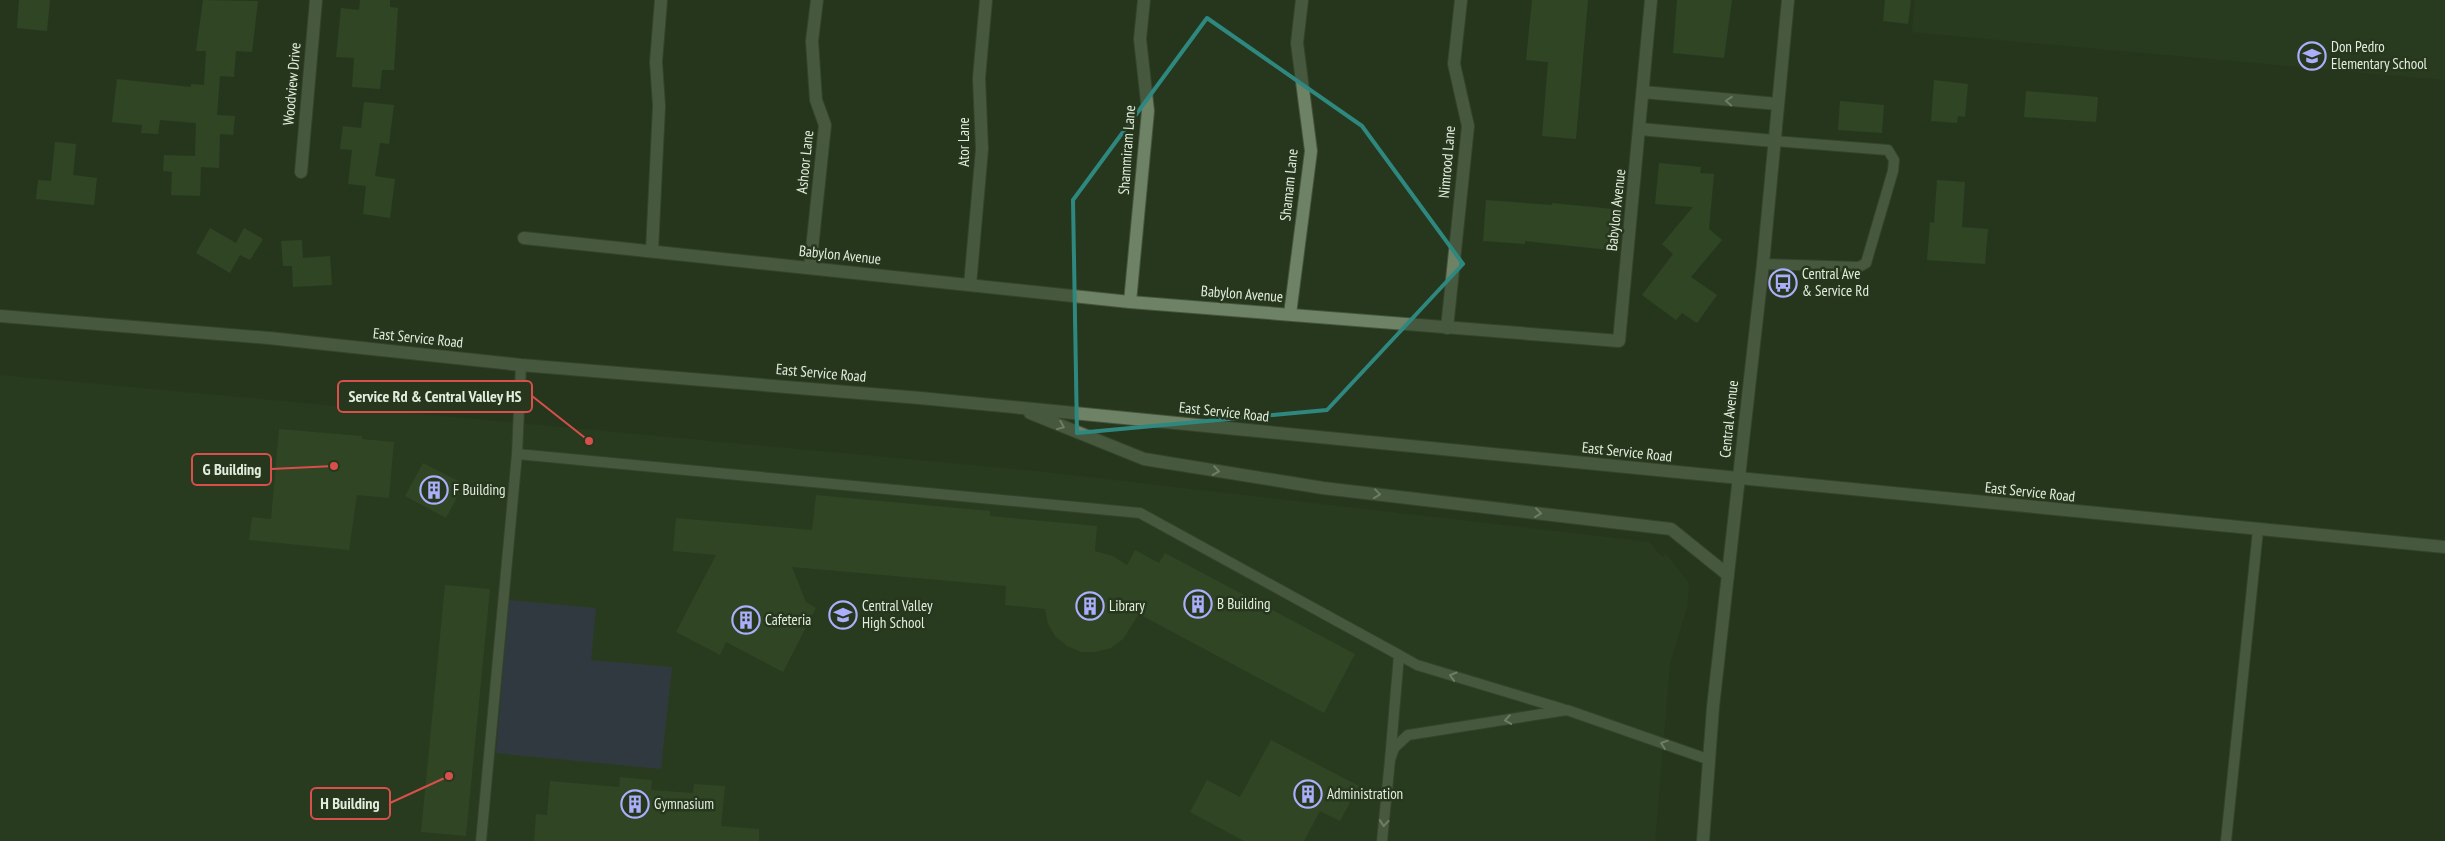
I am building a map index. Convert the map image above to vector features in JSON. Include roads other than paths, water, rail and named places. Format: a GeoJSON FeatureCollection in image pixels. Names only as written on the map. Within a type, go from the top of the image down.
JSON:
{"type":"FeatureCollection","features":[{"type":"Feature","properties":{"kind":"street","name":"Woodview Drive"},"geometry":{"type":"LineString","coordinates":[[301,172],[316,0]]}},
{"type":"Feature","properties":{"kind":"street"},"geometry":{"type":"LineString","coordinates":[[652,251],[659,106],[656,62],[661,0]]}},
{"type":"Feature","properties":{"kind":"street","name":"Ashoor Lane"},"geometry":{"type":"LineString","coordinates":[[810,268],[825,125],[816,100],[812,41],[817,0]]}},
{"type":"Feature","properties":{"kind":"street","name":"Ator Lane"},"geometry":{"type":"LineString","coordinates":[[970,285],[982,149],[979,78],[986,0]]}},
{"type":"Feature","properties":{"kind":"street","name":"Shammiram Lane"},"geometry":{"type":"LineString","coordinates":[[1130,302],[1148,111],[1140,39],[1144,0]]}},
{"type":"Feature","properties":{"kind":"street","name":"Shamam Lane"},"geometry":{"type":"LineString","coordinates":[[1290,314],[1311,151],[1297,43],[1302,0]]}},
{"type":"Feature","properties":{"kind":"street","name":"Nimrood Lane"},"geometry":{"type":"LineString","coordinates":[[1447,328],[1468,126],[1454,64],[1461,0]]}},
{"type":"Feature","properties":{"kind":"street","name":"Babylon Avenue"},"geometry":{"type":"LineString","coordinates":[[524,238],[1130,302],[1619,341],[1651,0]]}},
{"type":"Feature","properties":{"kind":"street","name":"Central Avenue"},"geometry":{"type":"LineString","coordinates":[[1703,841],[1713,707],[1762,264],[1788,0]]}},
{"type":"Feature","properties":{"kind":"street"},"geometry":{"type":"LineString","coordinates":[[1643,92],[1778,104]]}},
{"type":"Feature","properties":{"kind":"street"},"geometry":{"type":"LineString","coordinates":[[1640,129],[1774,140]]}},
{"type":"Feature","properties":{"kind":"street","name":"East Service Road"},"geometry":{"type":"LineString","coordinates":[[0,316],[268,338],[521,365],[1016,408],[2445,547]]}},
{"type":"Feature","properties":{"kind":"street"},"geometry":{"type":"LineString","coordinates":[[1016,408],[1144,459],[1324,488],[1671,530],[1728,575]]}},
{"type":"Feature","properties":{"kind":"lane"},"geometry":{"type":"LineString","coordinates":[[1762,264],[1859,267],[1866,263],[1893,171],[1894,160],[1888,150],[1774,140]]}},
{"type":"Feature","properties":{"kind":"lane"},"geometry":{"type":"LineString","coordinates":[[481,841],[517,454],[521,365]]}},
{"type":"Feature","properties":{"kind":"lane"},"geometry":{"type":"LineString","coordinates":[[517,454],[1140,513],[1417,665],[1567,710],[1710,760]]}},
{"type":"Feature","properties":{"kind":"lane"},"geometry":{"type":"LineString","coordinates":[[2226,841],[2258,530]]}},
{"type":"Feature","properties":{"kind":"lane"},"geometry":{"type":"LineString","coordinates":[[1382,841],[1399,655]]}},
{"type":"Feature","properties":{"kind":"lane"},"geometry":{"type":"LineString","coordinates":[[1390,760],[1394,748],[1408,735],[1567,710]]}},
{"type":"Feature","properties":{"kind":"place","name":"Don Pedro Elementary School"},"geometry":{"type":"Point","coordinates":[2312,56]}},
{"type":"Feature","properties":{"kind":"place","name":"Central Ave & Service Rd"},"geometry":{"type":"Point","coordinates":[1783,283]}},
{"type":"Feature","properties":{"kind":"place","name":"Service Rd & Central Valley HS"},"geometry":{"type":"Point","coordinates":[589,441]}},
{"type":"Feature","properties":{"kind":"place","name":"G Building"},"geometry":{"type":"Point","coordinates":[334,466]}},
{"type":"Feature","properties":{"kind":"place","name":"F Building"},"geometry":{"type":"Point","coordinates":[434,490]}},
{"type":"Feature","properties":{"kind":"place","name":"B Building"},"geometry":{"type":"Point","coordinates":[1198,604]}},
{"type":"Feature","properties":{"kind":"place","name":"Library"},"geometry":{"type":"Point","coordinates":[1090,606]}},
{"type":"Feature","properties":{"kind":"place","name":"Central Valley High School"},"geometry":{"type":"Point","coordinates":[843,615]}},
{"type":"Feature","properties":{"kind":"place","name":"Cafeteria"},"geometry":{"type":"Point","coordinates":[746,620]}},
{"type":"Feature","properties":{"kind":"place","name":"H Building"},"geometry":{"type":"Point","coordinates":[449,776]}},
{"type":"Feature","properties":{"kind":"place","name":"Administration"},"geometry":{"type":"Point","coordinates":[1308,794]}},
{"type":"Feature","properties":{"kind":"place","name":"Gymnasium"},"geometry":{"type":"Point","coordinates":[635,804]}}]}
